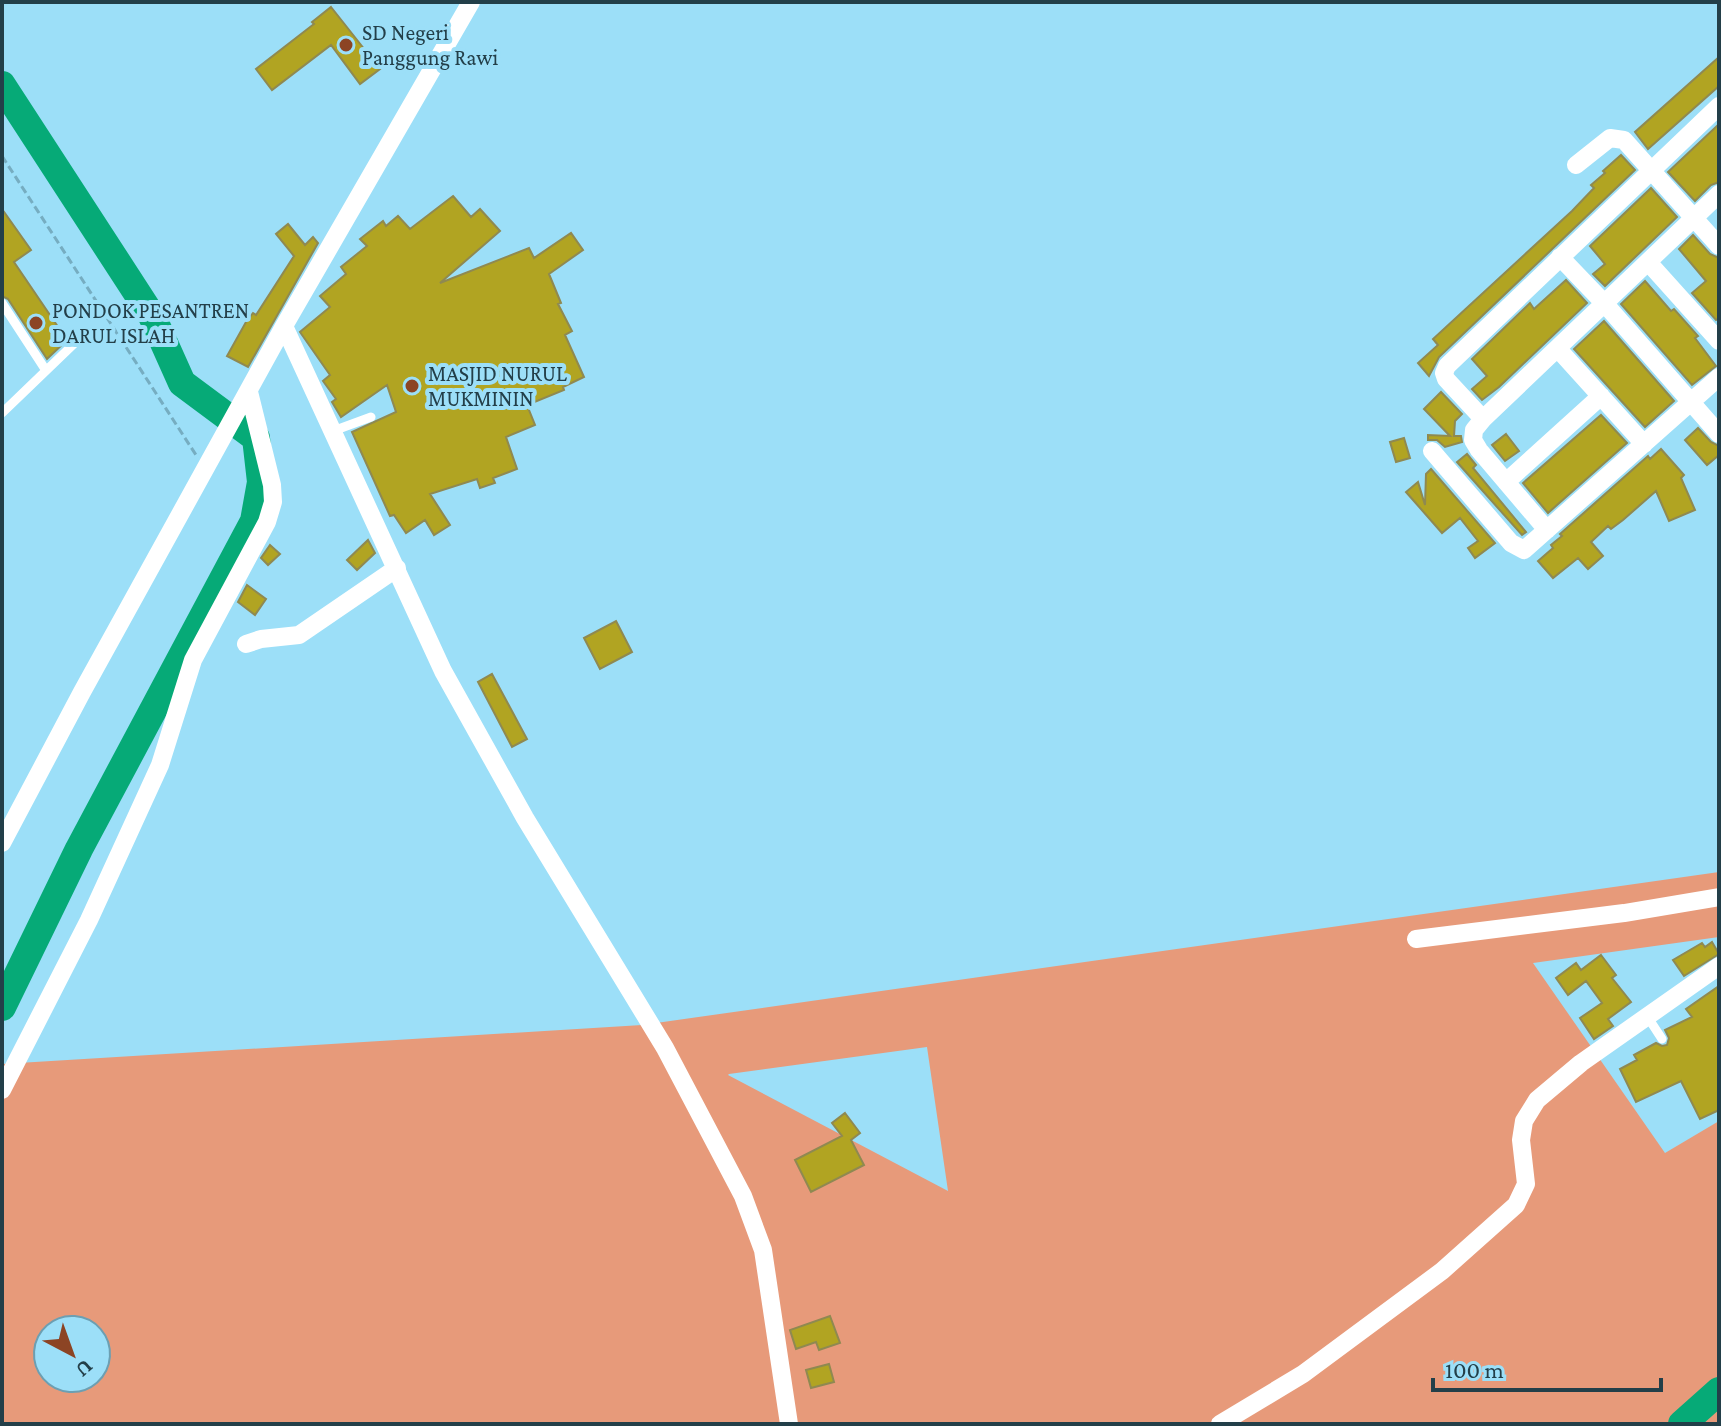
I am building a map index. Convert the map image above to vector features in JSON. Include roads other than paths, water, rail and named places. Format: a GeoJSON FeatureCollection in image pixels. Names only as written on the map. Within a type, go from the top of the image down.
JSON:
{"type":"FeatureCollection","features":[{"type":"Feature","properties":{"kind":"street"},"geometry":{"type":"LineString","coordinates":[[2,843],[284,326],[471,2]]}},
{"type":"Feature","properties":{"kind":"street"},"geometry":{"type":"LineString","coordinates":[[1483,419],[1446,379],[1444,373],[1447,366],[1719,106]]}},
{"type":"Feature","properties":{"kind":"street"},"geometry":{"type":"LineString","coordinates":[[1576,165],[1610,138],[1616,137],[1631,146],[1719,246]]}},
{"type":"Feature","properties":{"kind":"street"},"geometry":{"type":"LineString","coordinates":[[1547,530],[1473,440],[1474,430],[1719,194]]}},
{"type":"Feature","properties":{"kind":"street"},"geometry":{"type":"LineString","coordinates":[[1560,257],[1719,434]]}},
{"type":"Feature","properties":{"kind":"street"},"geometry":{"type":"LineString","coordinates":[[1648,262],[1719,341]]}},
{"type":"Feature","properties":{"kind":"street"},"geometry":{"type":"LineString","coordinates":[[284,326],[443,671],[525,818],[665,1048],[743,1196],[763,1250],[789,1424]]}},
{"type":"Feature","properties":{"kind":"street"},"geometry":{"type":"LineString","coordinates":[[1558,349],[1644,444]]}},
{"type":"Feature","properties":{"kind":"street"},"geometry":{"type":"LineString","coordinates":[[1432,451],[1519,549],[1527,549],[1719,377]]}},
{"type":"Feature","properties":{"kind":"street"},"geometry":{"type":"LineString","coordinates":[[2,1090],[89,920],[160,765],[193,660],[267,522],[273,502],[271,476],[247,396]]}},
{"type":"Feature","properties":{"kind":"street"},"geometry":{"type":"LineString","coordinates":[[1506,482],[1601,396]]}},
{"type":"Feature","properties":{"kind":"street"},"geometry":{"type":"LineString","coordinates":[[246,644],[261,639],[299,635],[397,568]]}},
{"type":"Feature","properties":{"kind":"street"},"geometry":{"type":"LineString","coordinates":[[1416,939],[1624,913],[1719,897]]}},
{"type":"Feature","properties":{"kind":"street"},"geometry":{"type":"LineString","coordinates":[[1220,1424],[1303,1374],[1442,1271],[1516,1205],[1526,1184],[1521,1140],[1524,1121],[1537,1100],[1581,1063],[1719,966]]}},
{"type":"Feature","properties":{"kind":"lane"},"geometry":{"type":"LineString","coordinates":[[2,303],[45,369]]}},
{"type":"Feature","properties":{"kind":"lane"},"geometry":{"type":"LineString","coordinates":[[2,413],[81,337]]}},
{"type":"Feature","properties":{"kind":"lane"},"geometry":{"type":"LineString","coordinates":[[333,431],[371,417]]}},
{"type":"Feature","properties":{"kind":"lane"},"geometry":{"type":"LineString","coordinates":[[1647,1016],[1662,1039]]}},
{"type":"Feature","properties":{"kind":"waterway"},"geometry":{"type":"LineString","coordinates":[[2,85],[152,316],[182,383],[256,438],[261,482],[254,521],[79,849],[2,1007]]}},
{"type":"Feature","properties":{"kind":"waterway"},"geometry":{"type":"LineString","coordinates":[[1682,1424],[1719,1391]]}},
{"type":"Feature","properties":{"kind":"place","name":"SD Negeri Panggung Rawi"},"geometry":{"type":"Point","coordinates":[346,45]}},
{"type":"Feature","properties":{"kind":"place","name":"PONDOK PESANTREN DARUL ISLAH"},"geometry":{"type":"Point","coordinates":[36,323]}},
{"type":"Feature","properties":{"kind":"place","name":"MASJID NURUL MUKMININ"},"geometry":{"type":"Point","coordinates":[412,386]}}]}
